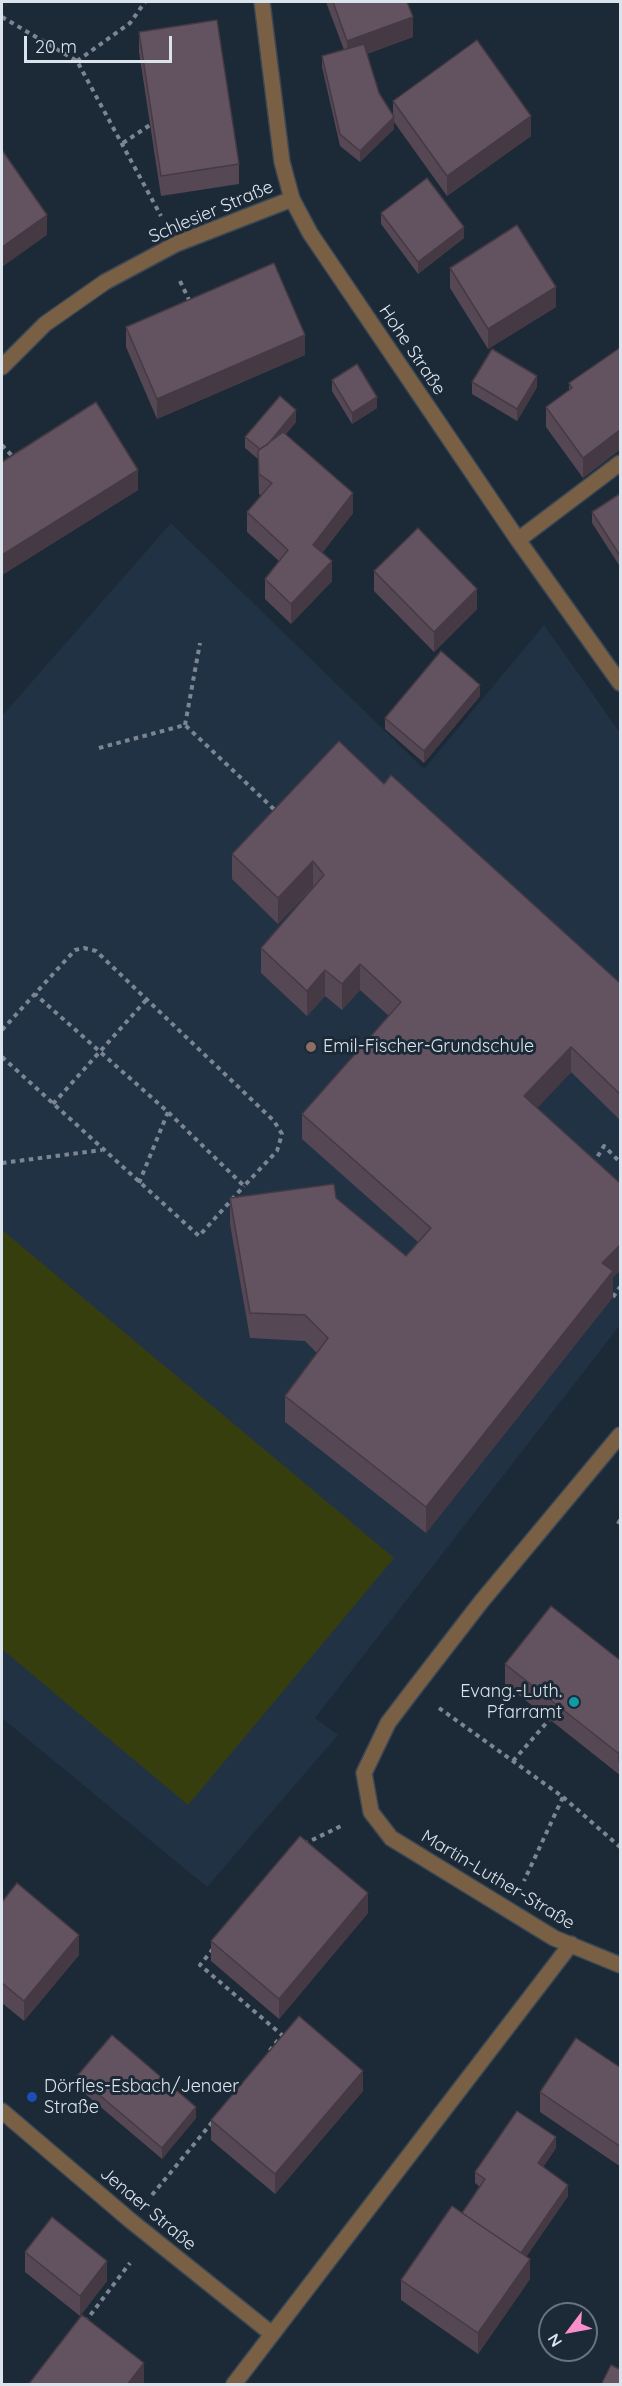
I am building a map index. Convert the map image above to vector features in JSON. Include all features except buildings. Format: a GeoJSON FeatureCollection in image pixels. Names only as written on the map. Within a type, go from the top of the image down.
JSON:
{"type":"FeatureCollection","features":[{"type":"Feature","properties":{"kind":"street","name":"Hohe Straße"},"geometry":{"type":"LineString","coordinates":[[262,2],[282,162],[292,199],[310,233],[518,540],[621,683]]}},
{"type":"Feature","properties":{"kind":"street","name":"Schlesier Straße"},"geometry":{"type":"LineString","coordinates":[[2,367],[45,324],[105,282],[176,244],[292,199]]}},
{"type":"Feature","properties":{"kind":"street"},"geometry":{"type":"LineString","coordinates":[[518,540],[621,463]]}},
{"type":"Feature","properties":{"kind":"street","name":"Martin-Luther-Straße"},"geometry":{"type":"LineString","coordinates":[[234,2385],[571,1944],[554,1938],[391,1838],[371,1812],[364,1773],[388,1723],[413,1690],[481,1602],[621,1435]]}},
{"type":"Feature","properties":{"kind":"street"},"geometry":{"type":"LineString","coordinates":[[571,1944],[621,1965]]}},
{"type":"Feature","properties":{"kind":"street","name":"Jenaer Straße"},"geometry":{"type":"LineString","coordinates":[[2,2111],[131,2221],[272,2334]]}},
{"type":"Feature","properties":{"kind":"path"},"geometry":{"type":"LineString","coordinates":[[77,61],[130,23],[146,2]]}},
{"type":"Feature","properties":{"kind":"path"},"geometry":{"type":"LineString","coordinates":[[2,17],[77,61],[176,244]]}},
{"type":"Feature","properties":{"kind":"path"},"geometry":{"type":"LineString","coordinates":[[123,143],[150,125]]}},
{"type":"Feature","properties":{"kind":"path"},"geometry":{"type":"LineString","coordinates":[[2,445],[16,460]]}},
{"type":"Feature","properties":{"kind":"path"},"geometry":{"type":"LineString","coordinates":[[185,724],[200,643]]}},
{"type":"Feature","properties":{"kind":"path"},"geometry":{"type":"LineString","coordinates":[[99,748],[185,724]]}},
{"type":"Feature","properties":{"kind":"path"},"geometry":{"type":"LineString","coordinates":[[185,724],[279,814]]}},
{"type":"Feature","properties":{"kind":"path"},"geometry":{"type":"LineString","coordinates":[[2,1030],[75,950],[84,948],[96,951],[274,1121],[282,1134],[277,1151],[199,1236],[2,1057]]}},
{"type":"Feature","properties":{"kind":"path"},"geometry":{"type":"LineString","coordinates":[[35,994],[101,1050],[244,1186]]}},
{"type":"Feature","properties":{"kind":"path"},"geometry":{"type":"LineString","coordinates":[[53,1104],[147,999]]}},
{"type":"Feature","properties":{"kind":"path"},"geometry":{"type":"LineString","coordinates":[[139,1183],[168,1112]]}},
{"type":"Feature","properties":{"kind":"path"},"geometry":{"type":"LineString","coordinates":[[593,1164],[604,1146],[621,1162]]}},
{"type":"Feature","properties":{"kind":"path"},"geometry":{"type":"LineString","coordinates":[[2,1163],[103,1150]]}},
{"type":"Feature","properties":{"kind":"path"},"geometry":{"type":"LineString","coordinates":[[613,1297],[621,1287]]}},
{"type":"Feature","properties":{"kind":"path"},"geometry":{"type":"LineString","coordinates":[[413,1690],[563,1797],[621,1847]]}},
{"type":"Feature","properties":{"kind":"path"},"geometry":{"type":"LineString","coordinates":[[513,1761],[549,1720]]}},
{"type":"Feature","properties":{"kind":"path"},"geometry":{"type":"LineString","coordinates":[[510,1912],[563,1797]]}},
{"type":"Feature","properties":{"kind":"path"},"geometry":{"type":"LineString","coordinates":[[297,1848],[371,1812]]}},
{"type":"Feature","properties":{"kind":"path"},"geometry":{"type":"LineString","coordinates":[[214,1947],[200,1965],[282,2036],[261,2061]]}},
{"type":"Feature","properties":{"kind":"path"},"geometry":{"type":"LineString","coordinates":[[131,2221],[220,2112]]}},
{"type":"Feature","properties":{"kind":"path"},"geometry":{"type":"LineString","coordinates":[[80,2329],[150,2236]]}},
{"type":"Feature","properties":{"kind":"shaded area","name":"Emil-Fischer-Grundschule"},"geometry":{"type":"Polygon","coordinates":[[[171,523],[424,769],[544,625],[620,733],[620,1325],[315,1718],[338,1735],[207,1887],[2,1718],[2,716],[171,523]]]}},
{"type":"Feature","properties":{"kind":"green space"},"geometry":{"type":"Polygon","coordinates":[[[2,1230],[394,1558],[188,1805],[2,1649],[2,1230]]]}},
{"type":"Feature","properties":{"kind":"place","name":"Emil-Fischer-Grundschule"},"geometry":{"type":"Point","coordinates":[311,1047]}},
{"type":"Feature","properties":{"kind":"place","name":"Evang.-Luth. Pfarramt"},"geometry":{"type":"Point","coordinates":[574,1702]}},
{"type":"Feature","properties":{"kind":"place","name":"Dörfles-Esbach/Jenaer Straße"},"geometry":{"type":"Point","coordinates":[32,2097]}}]}
